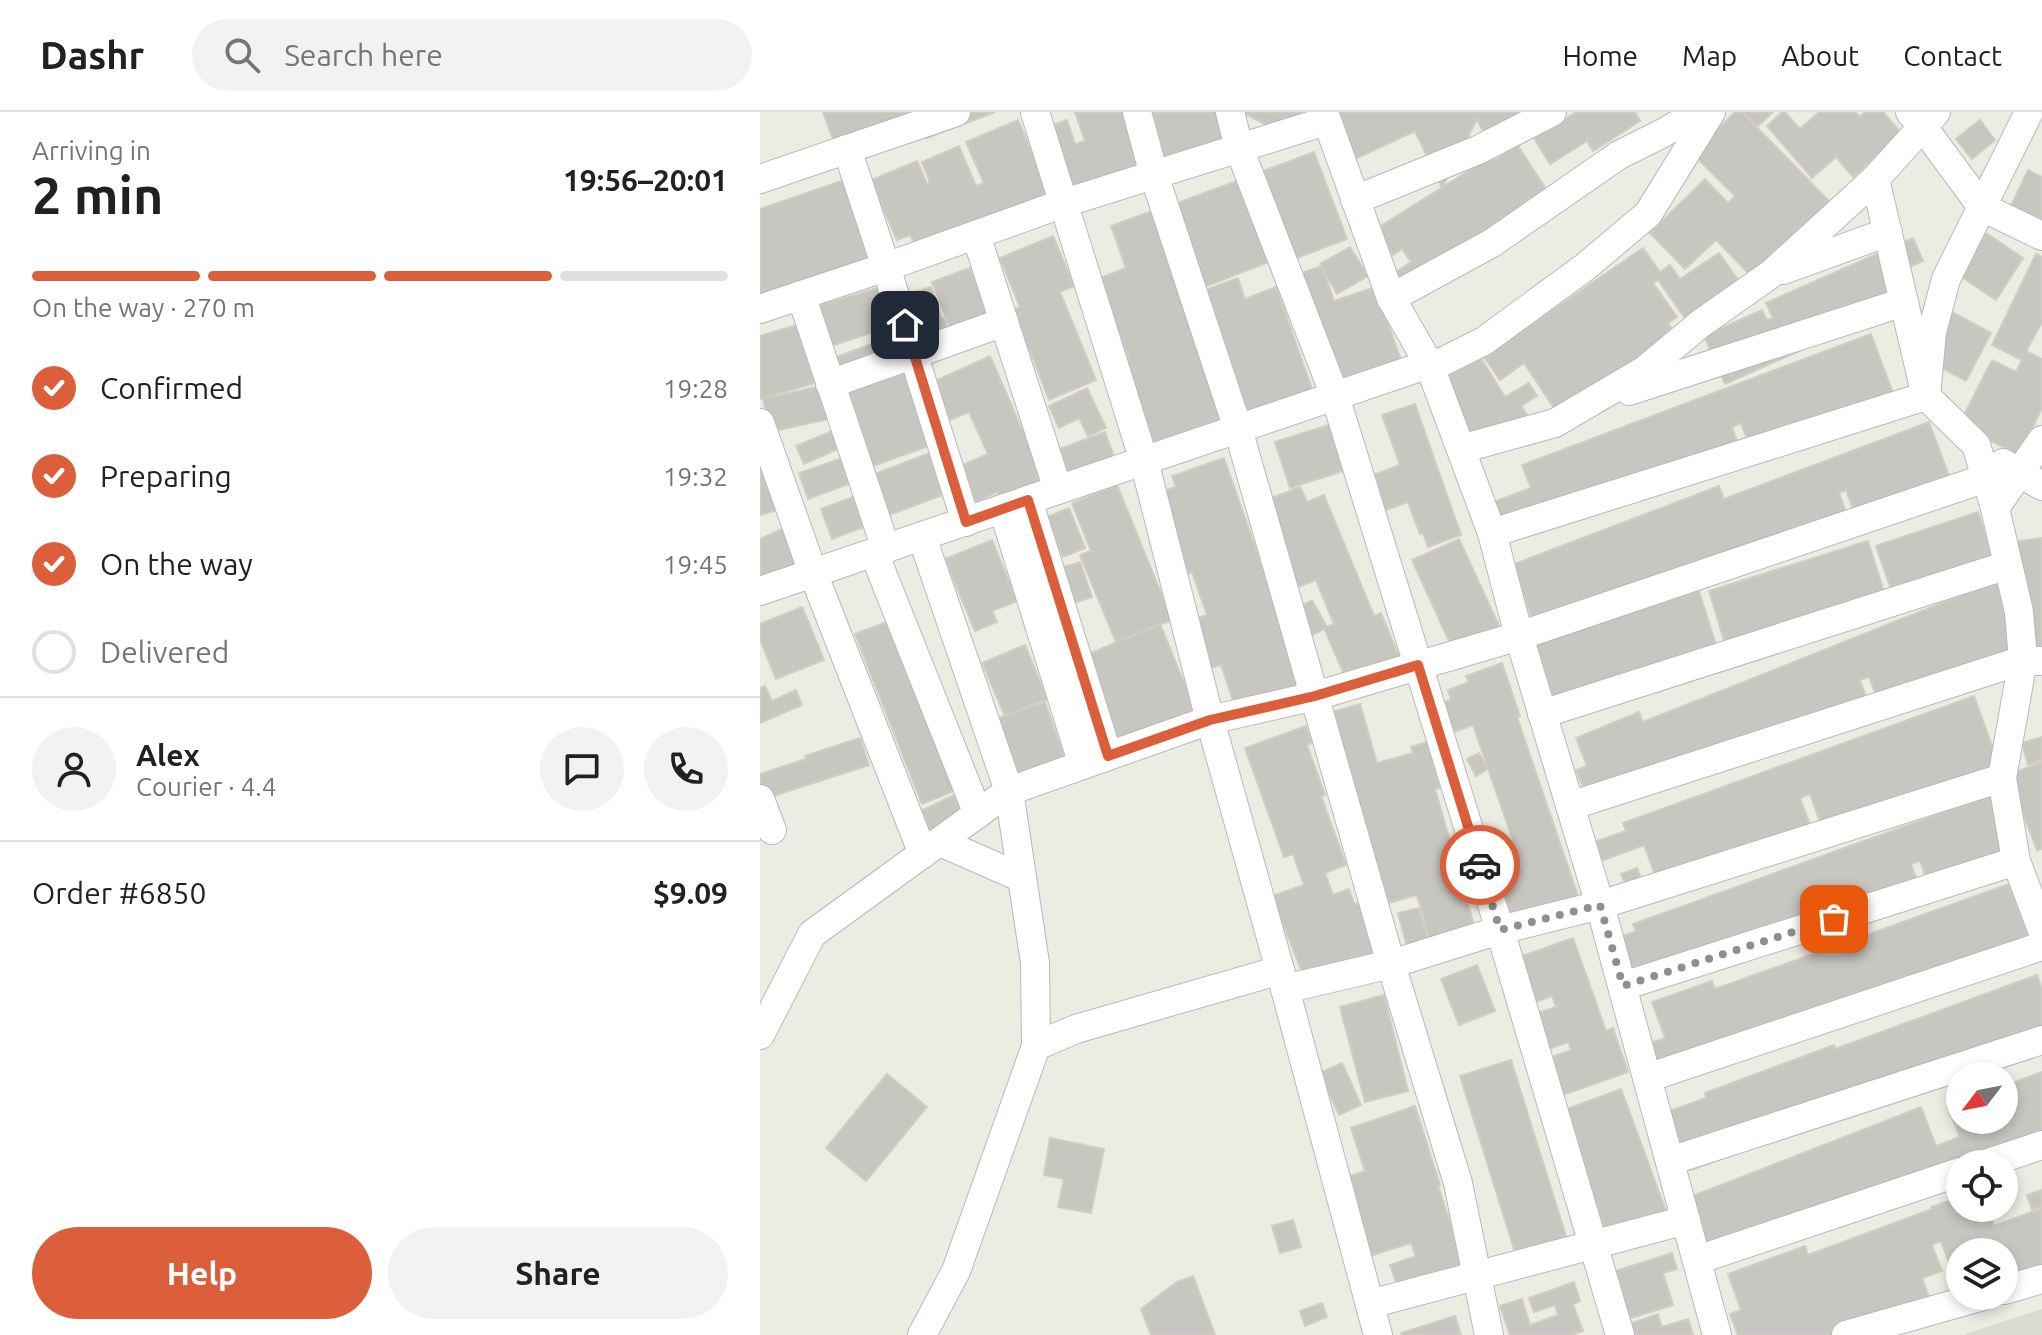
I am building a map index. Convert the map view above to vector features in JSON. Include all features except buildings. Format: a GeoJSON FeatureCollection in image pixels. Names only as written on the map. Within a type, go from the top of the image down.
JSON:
{"type":"FeatureCollection","features":[{"type":"Feature","properties":{"kind":"street"},"geometry":{"type":"LineString","coordinates":[[760,179],[847,149],[922,118],[956,112]]}},
{"type":"Feature","properties":{"kind":"street"},"geometry":{"type":"LineString","coordinates":[[1035,112],[1144,461],[1210,720],[1378,1335]]}},
{"type":"Feature","properties":{"kind":"street"},"geometry":{"type":"LineString","coordinates":[[1137,112],[1154,175],[1238,429],[1391,964],[1458,1183],[1489,1335]]}},
{"type":"Feature","properties":{"kind":"street"},"geometry":{"type":"LineString","coordinates":[[1230,112],[1239,148],[1335,396],[1500,930],[1620,1335]]}},
{"type":"Feature","properties":{"kind":"street"},"geometry":{"type":"LineString","coordinates":[[1355,200],[1478,150],[1552,112]]}},
{"type":"Feature","properties":{"kind":"street"},"geometry":{"type":"LineString","coordinates":[[1391,298],[1492,243],[1619,155],[1699,112]]}},
{"type":"Feature","properties":{"kind":"street"},"geometry":{"type":"LineString","coordinates":[[760,591],[1442,362],[1484,341],[1585,267],[1648,214],[1711,112]]}},
{"type":"Feature","properties":{"kind":"street"},"geometry":{"type":"LineString","coordinates":[[1926,396],[1932,332],[1946,279],[2029,112]]}},
{"type":"Feature","properties":{"kind":"street"},"geometry":{"type":"LineString","coordinates":[[760,309],[1064,203],[1239,148],[1325,116],[1391,298],[1429,364],[1492,533],[1519,636],[1623,986],[1717,1335]]}},
{"type":"Feature","properties":{"kind":"street"},"geometry":{"type":"LineString","coordinates":[[1461,449],[1555,423],[1645,370],[1700,324],[1771,274],[1875,179],[1923,117],[1982,207],[2042,236]]}},
{"type":"Feature","properties":{"kind":"street"},"geometry":{"type":"LineString","coordinates":[[847,149],[966,522]]}},
{"type":"Feature","properties":{"kind":"street"},"geometry":{"type":"LineString","coordinates":[[1875,179],[1926,396],[1976,445],[2030,479]]}},
{"type":"Feature","properties":{"kind":"street"},"geometry":{"type":"LineString","coordinates":[[1771,274],[1888,232]]}},
{"type":"Feature","properties":{"kind":"street"},"geometry":{"type":"LineString","coordinates":[[976,235],[1058,490]]}},
{"type":"Feature","properties":{"kind":"street"},"geometry":{"type":"LineString","coordinates":[[801,295],[880,551],[978,814]]}},
{"type":"Feature","properties":{"kind":"street"},"geometry":{"type":"LineString","coordinates":[[1582,406],[1904,302]]}},
{"type":"Feature","properties":{"kind":"street"},"geometry":{"type":"LineString","coordinates":[[830,384],[1004,322]]}},
{"type":"Feature","properties":{"kind":"street"},"geometry":{"type":"LineString","coordinates":[[1700,324],[1713,364]]}},
{"type":"Feature","properties":{"kind":"street"},"geometry":{"type":"LineString","coordinates":[[1492,533],[1926,396]]}},
{"type":"Feature","properties":{"kind":"street"},"geometry":{"type":"LineString","coordinates":[[760,423],[813,573],[932,848],[1022,878]]}},
{"type":"Feature","properties":{"kind":"street"},"geometry":{"type":"LineString","coordinates":[[1995,508],[2030,479],[2042,440]]}},
{"type":"Feature","properties":{"kind":"street"},"geometry":{"type":"LineString","coordinates":[[1976,445],[1995,508],[2032,661],[2002,778],[2016,861],[2042,930]]}},
{"type":"Feature","properties":{"kind":"street"},"geometry":{"type":"LineString","coordinates":[[760,1035],[812,934],[1009,791],[1210,720],[1315,696],[1519,636],[1986,478]]}},
{"type":"Feature","properties":{"kind":"street"},"geometry":{"type":"LineString","coordinates":[[1016,504],[1096,761]]}},
{"type":"Feature","properties":{"kind":"street"},"geometry":{"type":"LineString","coordinates":[[922,537],[1009,791],[1035,963],[1036,1046],[956,1271],[922,1335]]}},
{"type":"Feature","properties":{"kind":"street"},"geometry":{"type":"LineString","coordinates":[[1542,714],[2008,565]]}},
{"type":"Feature","properties":{"kind":"street"},"geometry":{"type":"LineString","coordinates":[[1570,806],[2032,661]]}},
{"type":"Feature","properties":{"kind":"street"},"geometry":{"type":"LineString","coordinates":[[1036,1046],[1076,1029],[1282,980],[1391,964],[1500,930],[1600,905],[2002,778]]}},
{"type":"Feature","properties":{"kind":"street"},"geometry":{"type":"LineString","coordinates":[[760,799],[772,830]]}},
{"type":"Feature","properties":{"kind":"street"},"geometry":{"type":"LineString","coordinates":[[1623,986],[2016,861]]}},
{"type":"Feature","properties":{"kind":"street"},"geometry":{"type":"LineString","coordinates":[[1647,1078],[2042,946]]}},
{"type":"Feature","properties":{"kind":"street"},"geometry":{"type":"LineString","coordinates":[[1670,1161],[2042,1040]]}},
{"type":"Feature","properties":{"kind":"street"},"geometry":{"type":"LineString","coordinates":[[2018,1153],[2042,1145]]}},
{"type":"Feature","properties":{"kind":"street"},"geometry":{"type":"LineString","coordinates":[[1697,1260],[1946,1177]]}},
{"type":"Feature","properties":{"kind":"street"},"geometry":{"type":"LineString","coordinates":[[1370,1304],[1686,1220]]}},
{"type":"Feature","properties":{"kind":"street"},"geometry":{"type":"LineString","coordinates":[[2018,1286],[2042,1279]]}},
{"type":"Feature","properties":{"kind":"street"},"geometry":{"type":"LineString","coordinates":[[1846,1335],[1946,1307]]}},
{"type":"Feature","properties":{"kind":"shaded area"},"geometry":{"type":"Polygon","coordinates":[[[2042,1309],[2042,1335],[1962,1335],[2042,1309]]]}},
{"type":"Feature","properties":{"kind":"way so far"},"geometry":{"type":"LineString","coordinates":[[1480,865],[1500,930],[1600,905],[1623,986],[1834,919]]}},
{"type":"Feature","properties":{"kind":"route"},"geometry":{"type":"LineString","coordinates":[[905,325],[966,522],[1028,500],[1108,756],[1210,720],[1315,696],[1418,665],[1480,865]]}}]}
